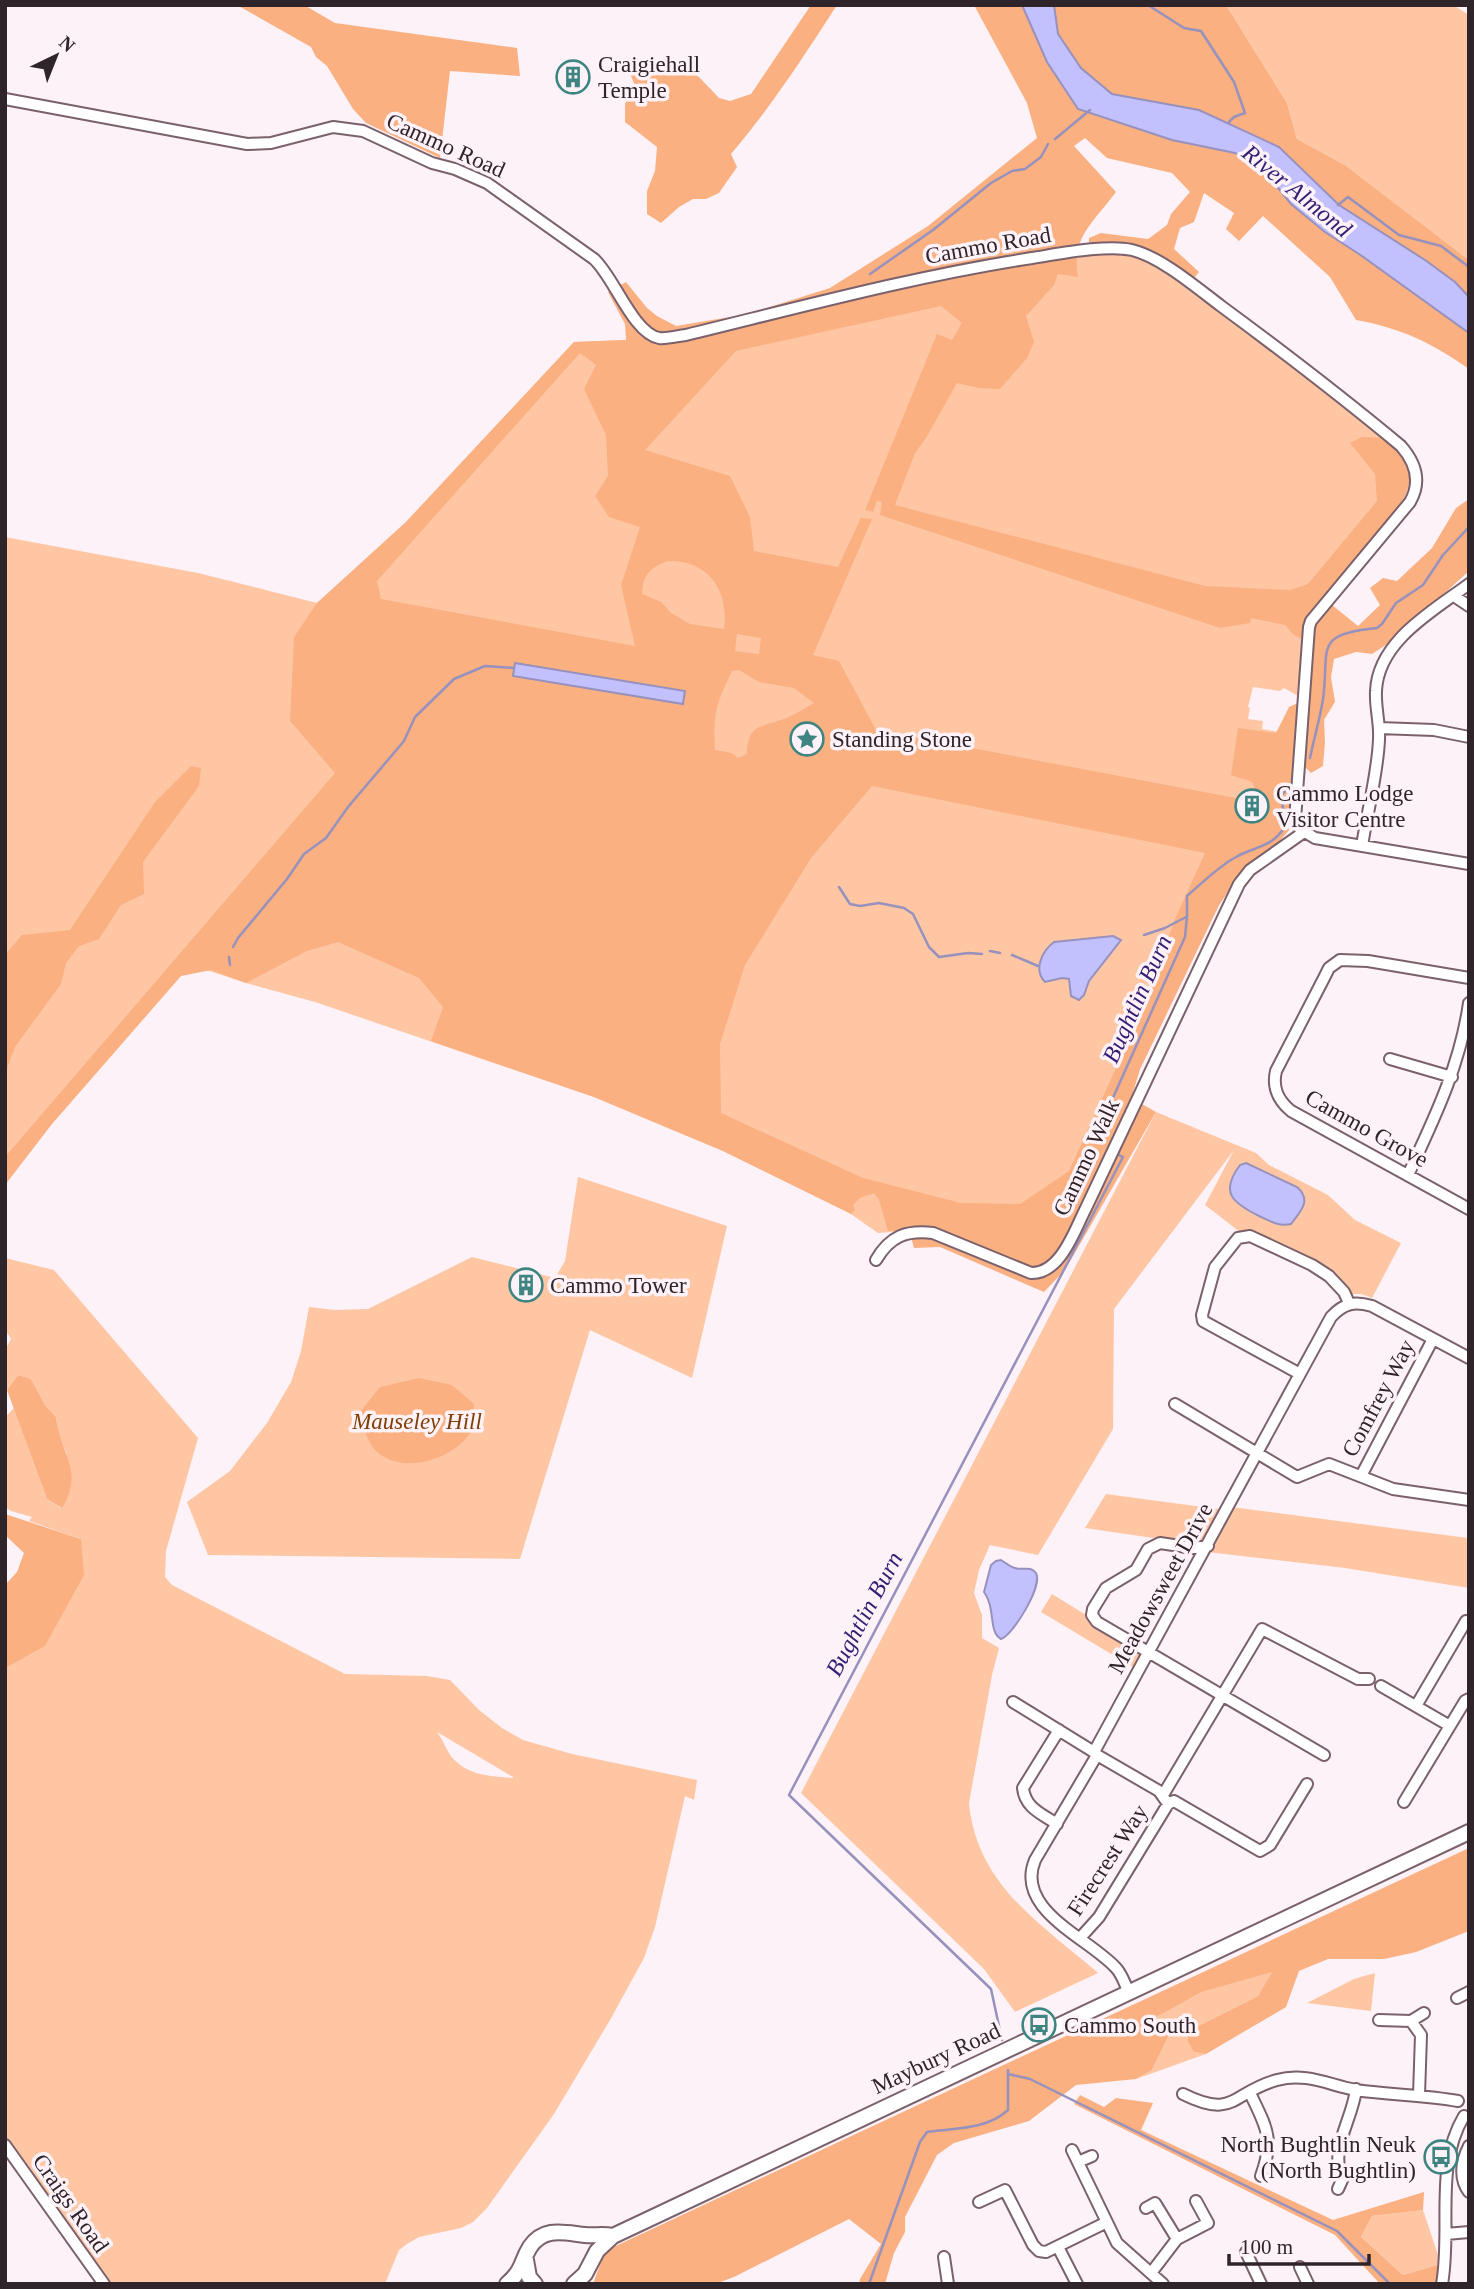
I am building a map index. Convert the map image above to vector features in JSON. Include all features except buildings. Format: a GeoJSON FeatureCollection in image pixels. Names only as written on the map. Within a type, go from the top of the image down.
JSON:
{"type":"FeatureCollection","features":[{"type":"Feature","properties":{"kind":"main road","name":"Maybury Road"},"geometry":{"type":"LineString","coordinates":[[574,2284],[586,2275],[597,2252],[613,2236],[1469,1832]]}},
{"type":"Feature","properties":{"kind":"main road","name":"Maybury Road"},"geometry":{"type":"LineString","coordinates":[[507,2284],[519,2273],[529,2248],[548,2233],[560,2231],[613,2236]]}},
{"type":"Feature","properties":{"kind":"main road"},"geometry":{"type":"LineString","coordinates":[[570,2233],[587,2248],[586,2275]]}},
{"type":"Feature","properties":{"kind":"main road"},"geometry":{"type":"LineString","coordinates":[[526,2258],[529,2277],[535,2284]]}},
{"type":"Feature","properties":{"kind":"street","name":"Cammo Road"},"geometry":{"type":"LineString","coordinates":[[5,99],[247,144],[271,143],[333,127],[363,131],[432,163],[455,169],[487,183],[594,259],[608,273],[638,323],[660,338],[686,335],[958,269],[1054,254],[1122,248],[1131,249],[1158,262],[1200,290],[1339,395],[1401,446],[1416,470],[1416,487],[1410,502],[1311,621],[1295,814],[1295,820],[1304,832]]}},
{"type":"Feature","properties":{"kind":"street"},"geometry":{"type":"LineString","coordinates":[[1362,846],[1379,741],[1376,688],[1386,660],[1404,635],[1469,584]]}},
{"type":"Feature","properties":{"kind":"street"},"geometry":{"type":"LineString","coordinates":[[1454,596],[1469,606]]}},
{"type":"Feature","properties":{"kind":"street"},"geometry":{"type":"LineString","coordinates":[[1379,728],[1434,730],[1469,737]]}},
{"type":"Feature","properties":{"kind":"street"},"geometry":{"type":"LineString","coordinates":[[1304,832],[1315,838],[1469,864]]}},
{"type":"Feature","properties":{"kind":"street","name":"Cammo Walk"},"geometry":{"type":"LineString","coordinates":[[876,1260],[889,1241],[909,1233],[921,1232],[933,1233],[1031,1273],[1043,1271],[1057,1260],[1086,1208],[1239,884],[1250,870],[1304,832]]}},
{"type":"Feature","properties":{"kind":"street","name":"Cammo Grove"},"geometry":{"type":"LineString","coordinates":[[1469,978],[1368,961],[1340,960],[1329,968],[1276,1071],[1275,1088],[1278,1097],[1291,1111],[1469,1209]]}},
{"type":"Feature","properties":{"kind":"street"},"geometry":{"type":"LineString","coordinates":[[1408,1175],[1452,1077],[1469,1003]]}},
{"type":"Feature","properties":{"kind":"street"},"geometry":{"type":"LineString","coordinates":[[1390,1058],[1452,1077]]}},
{"type":"Feature","properties":{"kind":"street"},"geometry":{"type":"LineString","coordinates":[[1300,1374],[1203,1321],[1205,1302],[1215,1267],[1238,1238],[1250,1236],[1311,1265],[1329,1276],[1344,1292],[1349,1303],[1359,1302],[1372,1306],[1469,1358]]}},
{"type":"Feature","properties":{"kind":"street","name":"Meadowsweet Drive"},"geometry":{"type":"LineString","coordinates":[[1129,1992],[1118,1970],[1041,1905],[1031,1888],[1031,1870],[1331,1317],[1340,1307],[1349,1303]]}},
{"type":"Feature","properties":{"kind":"street","name":"Comfrey Way"},"geometry":{"type":"LineString","coordinates":[[1361,1476],[1433,1339]]}},
{"type":"Feature","properties":{"kind":"street"},"geometry":{"type":"LineString","coordinates":[[1175,1404],[1297,1477],[1329,1464],[1393,1489],[1469,1500]]}},
{"type":"Feature","properties":{"kind":"street"},"geometry":{"type":"LineString","coordinates":[[1208,1546],[1193,1548],[1160,1543],[1148,1549],[1131,1575],[1106,1588],[1092,1615],[1097,1622],[1324,1755]]}},
{"type":"Feature","properties":{"kind":"street"},"geometry":{"type":"LineString","coordinates":[[1416,1706],[1466,1621],[1469,1622]]}},
{"type":"Feature","properties":{"kind":"street","name":"Firecrest Way"},"geometry":{"type":"LineString","coordinates":[[1080,1938],[1098,1917],[1262,1629],[1358,1679],[1369,1679]]}},
{"type":"Feature","properties":{"kind":"street"},"geometry":{"type":"LineString","coordinates":[[1381,1686],[1450,1727]]}},
{"type":"Feature","properties":{"kind":"street"},"geometry":{"type":"LineString","coordinates":[[1404,1802],[1465,1701],[1469,1699]]}},
{"type":"Feature","properties":{"kind":"street"},"geometry":{"type":"LineString","coordinates":[[1013,1702],[1096,1753],[1165,1800],[1174,1801],[1260,1851],[1270,1845],[1307,1784]]}},
{"type":"Feature","properties":{"kind":"street"},"geometry":{"type":"LineString","coordinates":[[1057,1824],[1031,1808],[1023,1788],[1059,1730]]}},
{"type":"Feature","properties":{"kind":"street"},"geometry":{"type":"LineString","coordinates":[[1457,1998],[1469,1992]]}},
{"type":"Feature","properties":{"kind":"street"},"geometry":{"type":"LineString","coordinates":[[1379,2020],[1412,2021],[1423,2012]]}},
{"type":"Feature","properties":{"kind":"street"},"geometry":{"type":"LineString","coordinates":[[1412,2021],[1422,2035],[1419,2095]]}},
{"type":"Feature","properties":{"kind":"street"},"geometry":{"type":"LineString","coordinates":[[1182,2094],[1209,2105],[1222,2105],[1275,2080],[1297,2077],[1321,2079],[1356,2090],[1463,2097],[1458,2110],[1466,2117],[1453,2139],[1448,2164],[1442,2284]]}},
{"type":"Feature","properties":{"kind":"street"},"geometry":{"type":"LineString","coordinates":[[1338,2189],[1343,2178],[1337,2153],[1356,2090]]}},
{"type":"Feature","properties":{"kind":"street"},"geometry":{"type":"LineString","coordinates":[[1250,2093],[1265,2124],[1269,2140],[1269,2155],[1261,2176]]}},
{"type":"Feature","properties":{"kind":"street","name":"Craigs Road"},"geometry":{"type":"LineString","coordinates":[[5,2145],[97,2281]]}},
{"type":"Feature","properties":{"kind":"street"},"geometry":{"type":"LineString","coordinates":[[1469,2146],[1462,2165],[1462,2179],[1469,2192]]}},
{"type":"Feature","properties":{"kind":"street"},"geometry":{"type":"LineString","coordinates":[[1072,2150],[1117,2243],[1163,2284]]}},
{"type":"Feature","properties":{"kind":"street"},"geometry":{"type":"LineString","coordinates":[[1078,2162],[1092,2156]]}},
{"type":"Feature","properties":{"kind":"street"},"geometry":{"type":"LineString","coordinates":[[1448,2164],[1462,2165]]}},
{"type":"Feature","properties":{"kind":"street"},"geometry":{"type":"LineString","coordinates":[[979,2202],[1005,2190],[1033,2245],[1039,2251],[1046,2252],[1058,2247],[1105,2222]]}},
{"type":"Feature","properties":{"kind":"street"},"geometry":{"type":"LineString","coordinates":[[1151,2273],[1177,2239],[1211,2221],[1196,2202]]}},
{"type":"Feature","properties":{"kind":"street"},"geometry":{"type":"LineString","coordinates":[[1146,2208],[1155,2203],[1177,2239]]}},
{"type":"Feature","properties":{"kind":"street"},"geometry":{"type":"LineString","coordinates":[[1446,2234],[1469,2232]]}},
{"type":"Feature","properties":{"kind":"street"},"geometry":{"type":"LineString","coordinates":[[1058,2247],[1077,2284]]}},
{"type":"Feature","properties":{"kind":"street"},"geometry":{"type":"LineString","coordinates":[[1246,2252],[1261,2284]]}},
{"type":"Feature","properties":{"kind":"street"},"geometry":{"type":"LineString","coordinates":[[944,2257],[948,2284]]}},
{"type":"Feature","properties":{"kind":"street"},"geometry":{"type":"LineString","coordinates":[[1300,2267],[1308,2284]]}},
{"type":"Feature","properties":{"kind":"green space"},"geometry":{"type":"Polygon","coordinates":[[[237,5],[304,5],[335,23],[517,48],[520,76],[450,71],[440,158],[366,123],[353,109],[327,66],[316,57],[311,47],[237,5]]]}},
{"type":"Feature","properties":{"kind":"green space"},"geometry":{"type":"Polygon","coordinates":[[[811,5],[837,5],[773,100],[731,154],[737,167],[719,193],[706,199],[693,199],[661,223],[647,214],[647,191],[655,171],[657,147],[625,122],[625,104],[634,83],[624,60],[687,69],[699,77],[719,98],[730,101],[751,94],[811,5]]]}},
{"type":"Feature","properties":{"kind":"green space"},"geometry":{"type":"Polygon","coordinates":[[[974,5],[1022,5],[1047,62],[1078,109],[1172,140],[1235,153],[1262,168],[1291,204],[1325,232],[1469,333],[1469,369],[1416,338],[1387,327],[1356,320],[1330,277],[1263,216],[1239,241],[1226,229],[1234,213],[1204,193],[1194,222],[1180,228],[1174,249],[1199,272],[1194,278],[1187,277],[1138,247],[1116,242],[1089,246],[1089,238],[1101,233],[1148,239],[1167,225],[1171,214],[1190,192],[1172,173],[1107,158],[1085,138],[1074,146],[1116,192],[1081,241],[1077,263],[1078,277],[1058,274],[1054,285],[1026,316],[1034,342],[1027,358],[1000,389],[957,383],[915,453],[895,505],[1205,586],[1290,590],[1308,584],[1377,501],[1375,474],[1350,443],[1362,437],[1385,438],[1409,468],[1406,494],[1400,505],[1305,620],[1302,639],[1285,625],[1251,618],[1250,623],[1220,628],[880,515],[882,502],[877,501],[873,512],[865,510],[937,334],[952,340],[962,323],[941,306],[736,351],[645,450],[730,476],[750,517],[754,551],[838,567],[861,518],[872,519],[813,655],[839,661],[876,730],[1262,803],[1252,782],[1231,775],[1238,728],[1276,733],[1289,707],[1298,703],[1289,830],[1276,845],[1246,865],[1219,905],[1140,1069],[1131,1098],[1156,1112],[1065,1270],[1044,1292],[940,1247],[914,1248],[909,1230],[888,1231],[879,1200],[874,1193],[860,1198],[853,1205],[855,1210],[851,1214],[723,1151],[594,1097],[431,1041],[443,1007],[419,978],[338,942],[307,951],[246,983],[211,970],[181,976],[52,1124],[5,1185],[5,1157],[335,773],[290,721],[294,637],[317,603],[406,522],[574,342],[626,340],[625,324],[608,292],[626,282],[647,308],[676,326],[748,314],[830,288],[928,226],[1037,138],[1027,103],[974,5]],[[580,353],[377,581],[381,599],[635,646],[621,585],[640,527],[609,517],[595,496],[608,476],[606,435],[584,389],[596,365],[580,353]],[[668,561],[656,566],[644,581],[642,594],[661,602],[671,613],[690,624],[724,629],[723,602],[713,580],[705,572],[682,562],[668,561]],[[737,634],[735,651],[759,654],[761,638],[737,634]],[[515,664],[514,676],[683,703],[684,691],[515,664]],[[739,670],[732,671],[715,718],[715,750],[732,753],[738,758],[747,754],[750,737],[757,728],[788,717],[814,703],[794,688],[759,682],[739,670]],[[872,786],[811,858],[745,965],[720,1044],[721,1113],[863,1178],[961,1203],[1020,1204],[1069,1171],[1147,1000],[1175,919],[1205,853],[872,786]]]}},
{"type":"Feature","properties":{"kind":"green space"},"geometry":{"type":"Polygon","coordinates":[[[1054,5],[1226,5],[1287,103],[1297,139],[1345,165],[1469,260],[1469,297],[1455,282],[1425,260],[1339,205],[1279,147],[1199,110],[1112,94],[1081,68],[1058,34],[1054,5]]]}},
{"type":"Feature","properties":{"kind":"green space"},"geometry":{"type":"Polygon","coordinates":[[[1226,5],[1453,5],[1469,15],[1469,260],[1345,165],[1297,139],[1287,103],[1226,5]]]}},
{"type":"Feature","properties":{"kind":"green space"},"geometry":{"type":"Polygon","coordinates":[[[1119,252],[1140,257],[1199,295],[1288,360],[1385,438],[1407,492],[1400,505],[1305,620],[1298,696],[1284,688],[1280,691],[1253,687],[1248,719],[1263,721],[1262,729],[1296,735],[1289,830],[1276,845],[1246,865],[1219,905],[1140,1069],[1131,1099],[1062,1244],[928,1229],[878,1233],[845,1210],[723,1151],[594,1097],[315,1002],[176,960],[5,1161],[5,537],[198,573],[317,603],[406,522],[574,342],[626,340],[1092,253],[1119,252]]]}},
{"type":"Feature","properties":{"kind":"green space"},"geometry":{"type":"Polygon","coordinates":[[[1469,499],[1469,571],[1392,641],[1372,654],[1356,652],[1334,659],[1331,677],[1335,702],[1324,720],[1323,766],[1311,773],[1303,765],[1313,625],[1321,612],[1332,605],[1358,626],[1380,605],[1370,588],[1383,578],[1397,581],[1432,548],[1456,508],[1469,499]]]}},
{"type":"Feature","properties":{"kind":"green space"},"geometry":{"type":"Polygon","coordinates":[[[191,766],[201,768],[199,786],[143,862],[144,894],[121,905],[99,939],[79,946],[66,963],[61,984],[15,1047],[5,1074],[5,955],[22,935],[70,930],[155,802],[191,766]]]}},
{"type":"Feature","properties":{"kind":"green space"},"geometry":{"type":"Polygon","coordinates":[[[1156,1112],[1256,1153],[1269,1165],[1328,1195],[1355,1220],[1401,1243],[1372,1298],[1350,1294],[1252,1232],[1240,1232],[1205,1205],[1234,1150],[1114,1309],[1113,1429],[1038,1555],[990,1545],[979,1570],[974,1593],[982,1615],[982,1638],[999,1648],[969,1803],[974,1832],[984,1857],[1015,1900],[1098,1973],[1015,2012],[984,1969],[801,1793],[1156,1112]]]}},
{"type":"Feature","properties":{"kind":"green space"},"geometry":{"type":"Polygon","coordinates":[[[578,1177],[727,1226],[692,1378],[590,1330],[520,1559],[208,1555],[187,1502],[230,1471],[267,1423],[291,1382],[301,1351],[309,1307],[335,1310],[368,1309],[472,1257],[555,1278],[565,1261],[578,1177]]]}},
{"type":"Feature","properties":{"kind":"green space"},"geometry":{"type":"Polygon","coordinates":[[[5,1258],[54,1270],[198,1438],[166,1551],[165,1577],[172,1585],[345,1674],[427,1676],[450,1680],[479,1710],[523,1740],[572,1754],[697,1780],[694,1800],[685,1796],[655,1927],[644,1958],[554,2114],[487,2208],[473,2222],[461,2228],[419,2237],[407,2244],[399,2250],[385,2284],[110,2284],[5,2137],[5,1668],[81,1539],[29,1521],[32,1517],[5,1507],[5,1417],[14,1408],[47,1499],[61,1508],[67,1454],[58,1433],[56,1417],[45,1405],[31,1379],[18,1375],[7,1390],[5,1350],[11,1339],[5,1329],[5,1258]],[[437,1732],[451,1756],[464,1768],[487,1775],[513,1777],[437,1732]]]}},
{"type":"Feature","properties":{"kind":"green space"},"geometry":{"type":"Polygon","coordinates":[[[18,1375],[31,1379],[45,1405],[56,1417],[71,1472],[69,1495],[62,1508],[47,1499],[7,1390],[18,1375]]]}},
{"type":"Feature","properties":{"kind":"green space","name":"Mauseley Hill"},"geometry":{"type":"Polygon","coordinates":[[[419,1378],[452,1385],[474,1404],[472,1428],[463,1442],[437,1458],[407,1463],[392,1461],[380,1454],[370,1443],[360,1412],[380,1387],[419,1378]]]}},
{"type":"Feature","properties":{"kind":"green space"},"geometry":{"type":"Polygon","coordinates":[[[1106,1494],[1225,1510],[1208,1546],[1085,1528],[1106,1494]]]}},
{"type":"Feature","properties":{"kind":"green space"},"geometry":{"type":"Polygon","coordinates":[[[1231,1507],[1468,1538],[1469,1588],[1345,1568],[1207,1552],[1231,1507]]]}},
{"type":"Feature","properties":{"kind":"green space"},"geometry":{"type":"Polygon","coordinates":[[[5,1514],[81,1539],[84,1575],[45,1646],[5,1668],[5,1585],[17,1572],[24,1553],[5,1535],[5,1514]]]}},
{"type":"Feature","properties":{"kind":"green space"},"geometry":{"type":"Polygon","coordinates":[[[1052,1594],[1143,1650],[1133,1667],[1041,1612],[1052,1594]]]}},
{"type":"Feature","properties":{"kind":"green space"},"geometry":{"type":"Polygon","coordinates":[[[1469,1848],[1469,1931],[1416,1952],[1384,1959],[1328,1959],[1299,1971],[1286,2007],[1206,2054],[1194,2052],[1188,2042],[1188,2031],[1258,1996],[1272,1972],[1202,1992],[1153,2019],[1171,2031],[1152,2070],[1136,2079],[1076,2085],[1029,2121],[954,2143],[937,2155],[905,2217],[905,2232],[894,2253],[885,2284],[859,2284],[881,2244],[849,2219],[715,2284],[593,2284],[605,2251],[1469,1848]]]}},
{"type":"Feature","properties":{"kind":"green space"},"geometry":{"type":"Polygon","coordinates":[[[1273,1971],[1258,1996],[1188,2031],[1194,2052],[1206,2054],[1136,2079],[1152,2070],[1171,2031],[1153,2019],[1202,1992],[1273,1971]]]}},
{"type":"Feature","properties":{"kind":"green space"},"geometry":{"type":"Polygon","coordinates":[[[1375,1973],[1371,2011],[1307,2003],[1354,1979],[1375,1973]]]}},
{"type":"Feature","properties":{"kind":"green space"},"geometry":{"type":"Polygon","coordinates":[[[1080,2095],[1104,2107],[1116,2098],[1153,2103],[1141,2130],[1333,2220],[1424,2192],[1423,2210],[1372,2216],[1361,2237],[1403,2275],[1441,2264],[1437,2284],[1380,2284],[1335,2235],[1074,2104],[1080,2095]]]}},
{"type":"Feature","properties":{"kind":"green space"},"geometry":{"type":"Polygon","coordinates":[[[1423,2210],[1441,2264],[1403,2275],[1361,2237],[1372,2216],[1423,2210]]]}},
{"type":"Feature","properties":{"kind":"water","name":"River Almond"},"geometry":{"type":"Polygon","coordinates":[[[1022,5],[1054,5],[1058,34],[1081,68],[1112,94],[1199,110],[1279,147],[1339,205],[1455,282],[1469,297],[1469,333],[1325,232],[1291,204],[1262,168],[1235,153],[1172,140],[1078,109],[1047,62],[1022,5]]]}},
{"type":"Feature","properties":{"kind":"water"},"geometry":{"type":"Polygon","coordinates":[[[515,663],[685,691],[683,704],[513,676],[515,663]]]}},
{"type":"Feature","properties":{"kind":"water"},"geometry":{"type":"Polygon","coordinates":[[[1113,936],[1121,940],[1089,981],[1079,1000],[1071,996],[1069,979],[1045,982],[1041,977],[1040,961],[1054,942],[1113,936]]]}},
{"type":"Feature","properties":{"kind":"water"},"geometry":{"type":"Polygon","coordinates":[[[1246,1163],[1297,1187],[1304,1196],[1303,1205],[1291,1224],[1267,1220],[1236,1202],[1230,1190],[1230,1183],[1240,1165],[1246,1163]]]}},
{"type":"Feature","properties":{"kind":"water"},"geometry":{"type":"Polygon","coordinates":[[[1001,1560],[1018,1569],[1031,1569],[1036,1573],[1037,1579],[1026,1609],[1013,1629],[1001,1639],[995,1631],[990,1605],[984,1592],[991,1565],[1001,1560]]]}},
{"type":"Feature","properties":{"kind":"waterway"},"geometry":{"type":"LineString","coordinates":[[1148,5],[1184,28],[1201,31],[1234,82],[1245,113],[1234,117],[1228,123]]}},
{"type":"Feature","properties":{"kind":"waterway"},"geometry":{"type":"LineString","coordinates":[[1055,139],[1090,110]]}},
{"type":"Feature","properties":{"kind":"waterway"},"geometry":{"type":"LineString","coordinates":[[870,274],[933,230],[991,183],[1012,171],[1025,169],[1041,157],[1048,144]]}},
{"type":"Feature","properties":{"kind":"waterway","name":"River Almond"},"geometry":{"type":"LineString","coordinates":[[1338,205],[1348,197],[1399,235],[1441,246],[1469,267]]}},
{"type":"Feature","properties":{"kind":"waterway","name":"Bughtlin Burn"},"geometry":{"type":"LineString","coordinates":[[1310,758],[1323,699],[1328,647],[1342,635],[1377,628],[1382,624],[1396,603],[1423,585],[1443,555],[1469,527]]}},
{"type":"Feature","properties":{"kind":"waterway"},"geometry":{"type":"LineString","coordinates":[[233,947],[304,854],[326,838],[348,807],[404,741],[415,717],[454,679],[485,666],[514,668]]}},
{"type":"Feature","properties":{"kind":"waterway","name":"Bughtlin Burn"},"geometry":{"type":"LineString","coordinates":[[1098,1143],[1094,1140],[1185,937],[1187,896],[1230,861],[1268,843],[1279,834],[1284,828],[1282,795],[1287,789]]}},
{"type":"Feature","properties":{"kind":"waterway"},"geometry":{"type":"LineString","coordinates":[[839,887],[850,904],[860,906],[879,903],[904,908],[913,914],[929,947],[939,957],[982,954]]}},
{"type":"Feature","properties":{"kind":"waterway"},"geometry":{"type":"LineString","coordinates":[[1144,935],[1186,917]]}},
{"type":"Feature","properties":{"kind":"waterway"},"geometry":{"type":"LineString","coordinates":[[990,951],[1000,953]]}},
{"type":"Feature","properties":{"kind":"waterway"},"geometry":{"type":"LineString","coordinates":[[1012,955],[1038,966]]}},
{"type":"Feature","properties":{"kind":"waterway"},"geometry":{"type":"LineString","coordinates":[[229,957],[230,965]]}},
{"type":"Feature","properties":{"kind":"waterway","name":"Bughtlin Burn"},"geometry":{"type":"LineString","coordinates":[[1002,2040],[991,1989],[789,1795],[1123,1157],[1119,1155]]}},
{"type":"Feature","properties":{"kind":"waterway","name":"Bughtlin Burn"},"geometry":{"type":"LineString","coordinates":[[869,2284],[920,2142],[927,2132],[980,2125],[1008,2110],[1008,2070]]}},
{"type":"Feature","properties":{"kind":"waterway"},"geometry":{"type":"LineString","coordinates":[[1008,2074],[1030,2079],[1337,2231],[1390,2284]]}},
{"type":"Feature","properties":{"kind":"place","name":"Craigiehall Temple"},"geometry":{"type":"Point","coordinates":[573,77]}},
{"type":"Feature","properties":{"kind":"place","name":"Standing Stone"},"geometry":{"type":"Point","coordinates":[807,739]}},
{"type":"Feature","properties":{"kind":"place","name":"Cammo Lodge Visitor Centre"},"geometry":{"type":"Point","coordinates":[1252,806]}},
{"type":"Feature","properties":{"kind":"place","name":"Cammo Tower"},"geometry":{"type":"Point","coordinates":[526,1285]}},
{"type":"Feature","properties":{"kind":"place","name":"Cammo South"},"geometry":{"type":"Point","coordinates":[1039,2025]}},
{"type":"Feature","properties":{"kind":"place","name":"North Bughtlin Neuk (North Bughtlin)"},"geometry":{"type":"Point","coordinates":[1441,2157]}}]}
